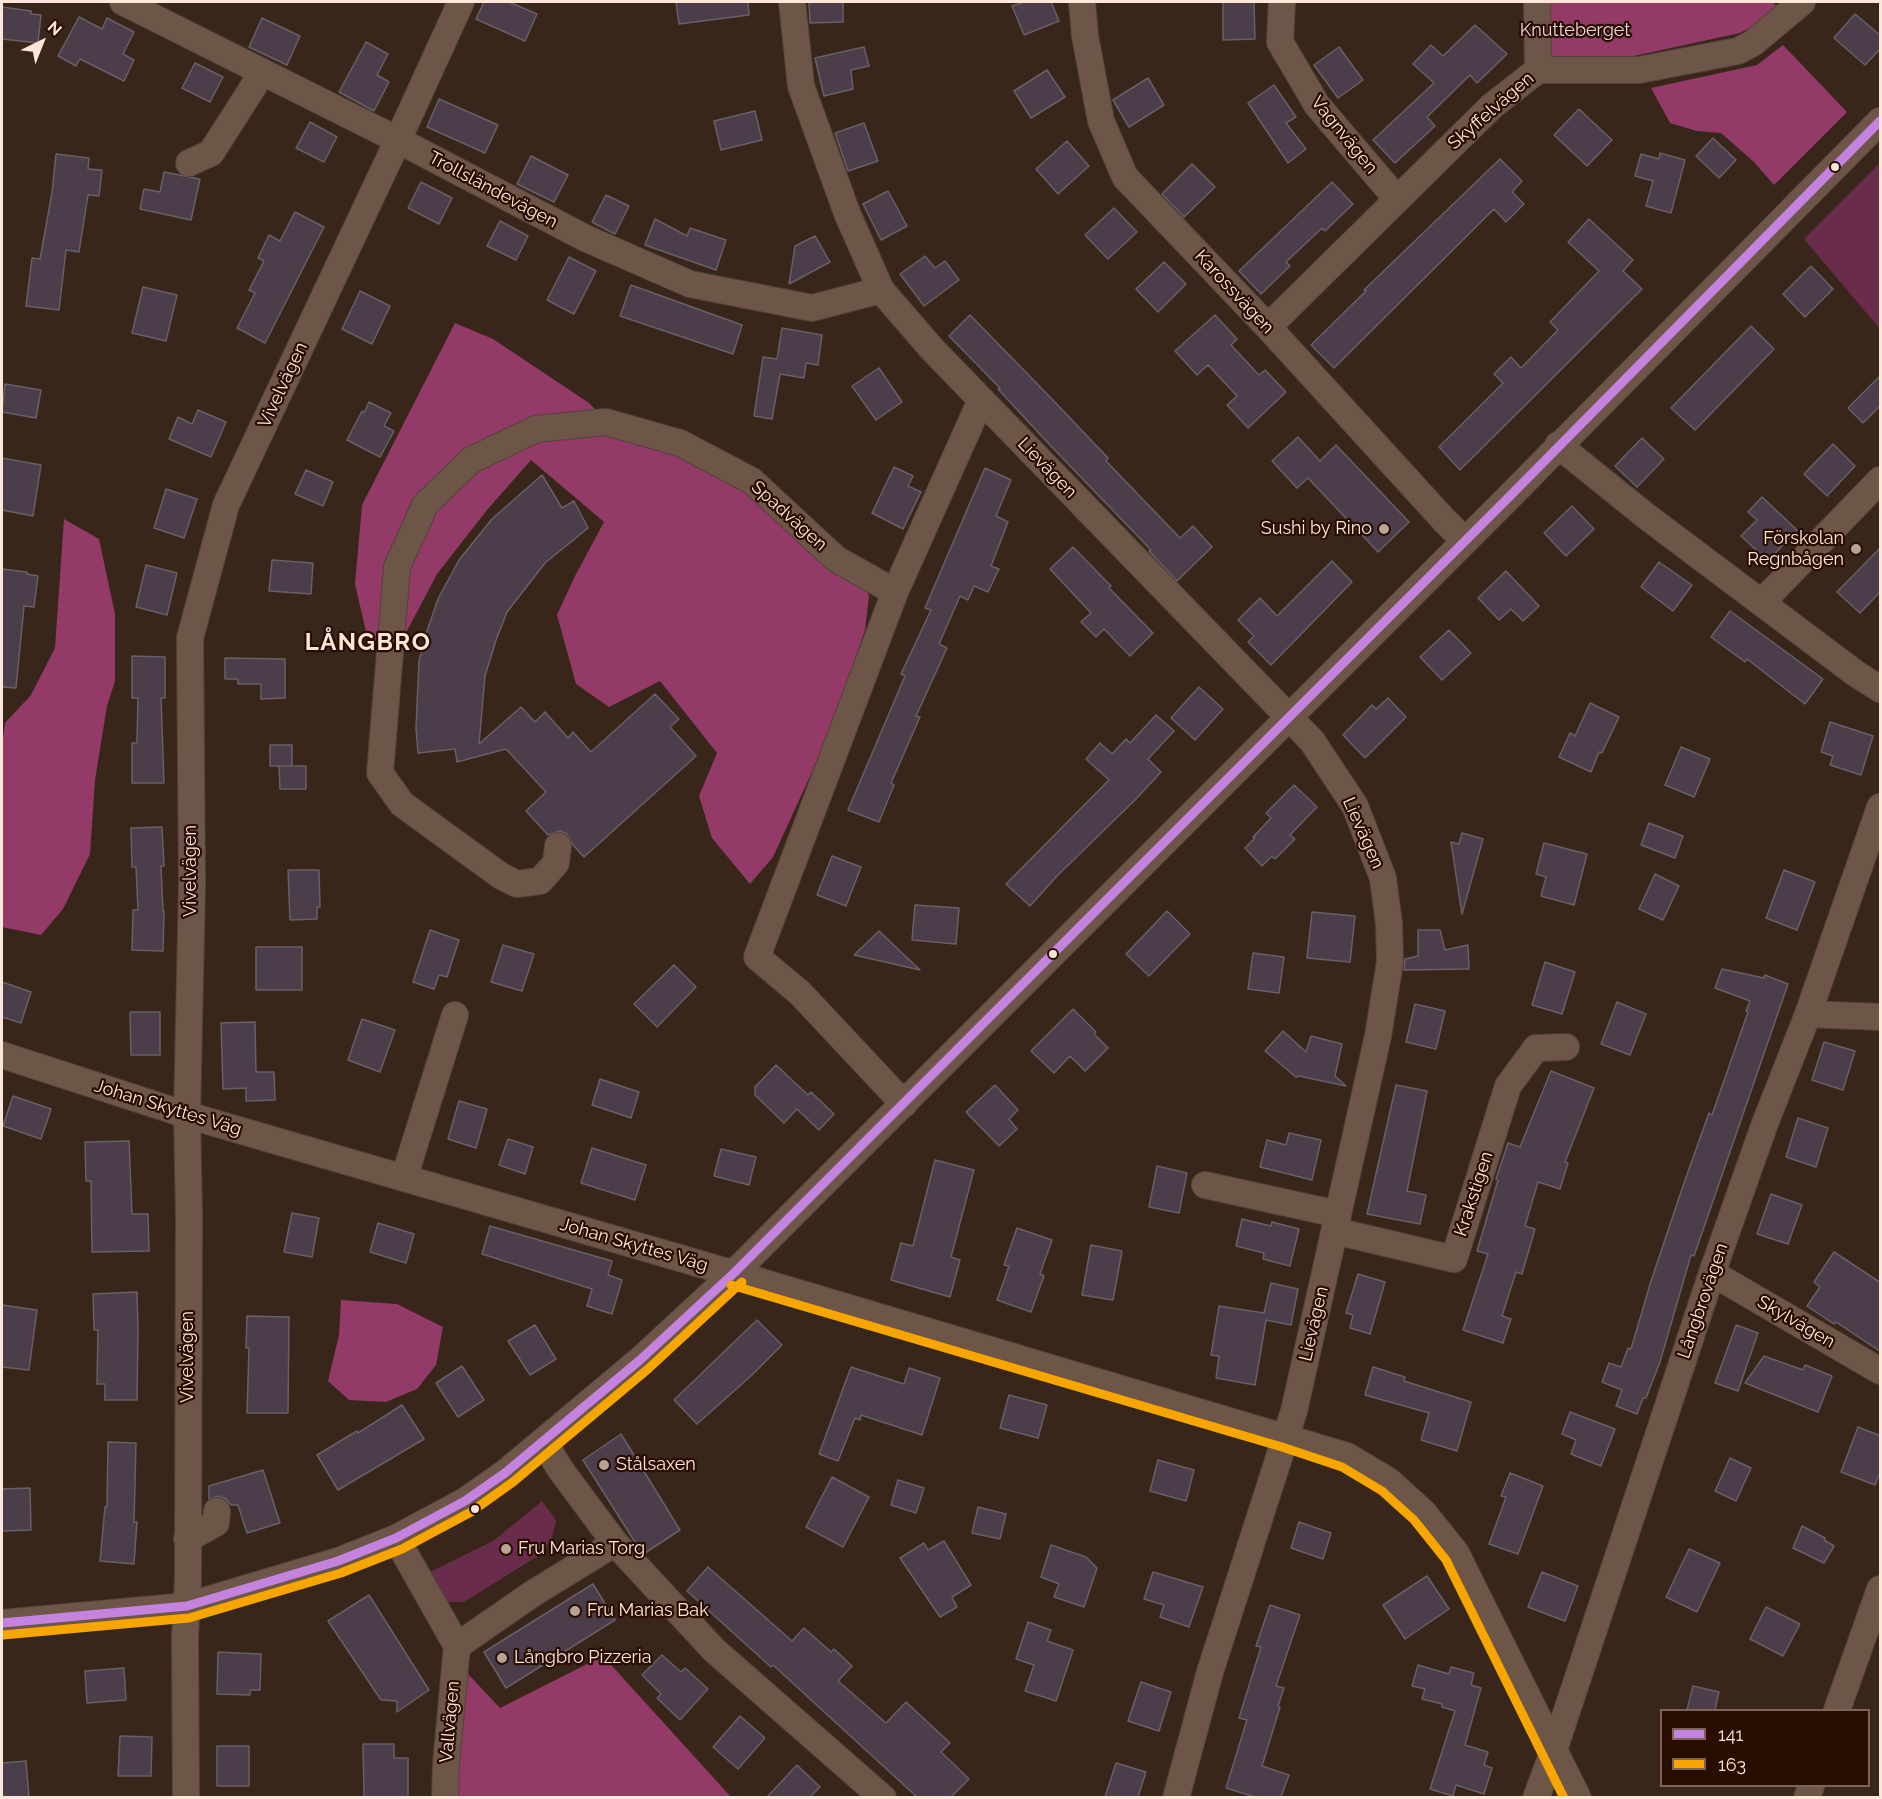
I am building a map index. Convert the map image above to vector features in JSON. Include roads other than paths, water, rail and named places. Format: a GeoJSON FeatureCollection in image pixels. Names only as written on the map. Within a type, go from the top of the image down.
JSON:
{"type":"FeatureCollection","features":[{"type":"Feature","properties":{"kind":"street","name":"Vivelvägen"},"geometry":{"type":"LineString","coordinates":[[186,1797],[185,1636],[189,1216],[187,1115],[192,885],[190,638],[226,505],[461,2]]}},
{"type":"Feature","properties":{"kind":"street","name":"Lievägen"},"geometry":{"type":"LineString","coordinates":[[792,2],[801,86],[847,213],[881,290],[932,349],[1312,741],[1355,806],[1383,878],[1389,924],[1390,962],[1378,1036],[1294,1411],[1210,1672],[1176,1797]]}},
{"type":"Feature","properties":{"kind":"street","name":"Karossvägen"},"geometry":{"type":"LineString","coordinates":[[1083,2],[1085,36],[1101,121],[1125,177],[1268,327],[1465,541]]}},
{"type":"Feature","properties":{"kind":"street","name":"Vagnvägen"},"geometry":{"type":"LineString","coordinates":[[1282,2],[1280,42],[1317,105],[1396,198]]}},
{"type":"Feature","properties":{"kind":"street"},"geometry":{"type":"LineString","coordinates":[[1537,2],[1538,70]]}},
{"type":"Feature","properties":{"kind":"street","name":"Skyffelvägen"},"geometry":{"type":"LineString","coordinates":[[1268,327],[1396,198],[1492,106],[1538,70],[1639,70],[1738,51],[1753,44],[1802,2]]}},
{"type":"Feature","properties":{"kind":"street","name":"Trollsländevägen"},"geometry":{"type":"LineString","coordinates":[[128,3],[585,238],[690,284],[812,308],[881,290]]}},
{"type":"Feature","properties":{"kind":"street"},"geometry":{"type":"LineString","coordinates":[[189,163],[211,153],[262,73]]}},
{"type":"Feature","properties":{"kind":"street"},"geometry":{"type":"LineString","coordinates":[[2,1623],[187,1606],[328,1564],[396,1538],[465,1501],[544,1442],[640,1360],[734,1274],[1881,121]]}},
{"type":"Feature","properties":{"kind":"street"},"geometry":{"type":"LineString","coordinates":[[904,1104],[800,993],[757,957],[895,592],[981,400]]}},
{"type":"Feature","properties":{"kind":"street","name":"Spadvägen"},"geometry":{"type":"LineString","coordinates":[[558,846],[556,863],[540,881],[517,884],[501,876],[402,804],[380,773],[397,567],[425,504],[471,460],[536,429],[606,422],[680,443],[752,480],[836,559],[895,592]]}},
{"type":"Feature","properties":{"kind":"street"},"geometry":{"type":"LineString","coordinates":[[1558,446],[1646,516],[1855,673],[1881,689]]}},
{"type":"Feature","properties":{"kind":"street"},"geometry":{"type":"LineString","coordinates":[[1762,602],[1881,480]]}},
{"type":"Feature","properties":{"kind":"street","name":"Långbrovägen"},"geometry":{"type":"LineString","coordinates":[[1536,1797],[1554,1750],[1712,1273],[1764,1126],[1808,1014],[1881,807]]}},
{"type":"Feature","properties":{"kind":"street"},"geometry":{"type":"LineString","coordinates":[[1808,1014],[1881,1017]]}},
{"type":"Feature","properties":{"kind":"street"},"geometry":{"type":"LineString","coordinates":[[404,1178],[455,1015]]}},
{"type":"Feature","properties":{"kind":"street","name":"Krakstigen"},"geometry":{"type":"LineString","coordinates":[[1336,1223],[1454,1258],[1508,1086],[1536,1048],[1566,1047]]}},
{"type":"Feature","properties":{"kind":"street","name":"Johan Skyttes Väg"},"geometry":{"type":"LineString","coordinates":[[2,1055],[187,1115],[1286,1436],[1347,1456],[1389,1481],[1423,1512],[1456,1553],[1578,1797]]}},
{"type":"Feature","properties":{"kind":"street"},"geometry":{"type":"LineString","coordinates":[[1205,1185],[1336,1223]]}},
{"type":"Feature","properties":{"kind":"street","name":"Skylvägen"},"geometry":{"type":"LineString","coordinates":[[1712,1273],[1881,1371]]}},
{"type":"Feature","properties":{"kind":"street"},"geometry":{"type":"LineString","coordinates":[[544,1442],[560,1469],[615,1543],[714,1650],[883,1797]]}},
{"type":"Feature","properties":{"kind":"street"},"geometry":{"type":"LineString","coordinates":[[187,1539],[216,1523],[217,1510]]}},
{"type":"Feature","properties":{"kind":"street"},"geometry":{"type":"LineString","coordinates":[[396,1538],[457,1646],[532,1594],[615,1543]]}},
{"type":"Feature","properties":{"kind":"street"},"geometry":{"type":"LineString","coordinates":[[1837,1709],[1881,1588]]}},
{"type":"Feature","properties":{"kind":"street","name":"Vallvägen"},"geometry":{"type":"LineString","coordinates":[[445,1797],[446,1758],[457,1646]]}},
{"type":"Feature","properties":{"kind":"place","name":"Sushi by Rino"},"geometry":{"type":"Point","coordinates":[1384,529]}},
{"type":"Feature","properties":{"kind":"place","name":"Förskolan Regnbågen"},"geometry":{"type":"Point","coordinates":[1856,549]}},
{"type":"Feature","properties":{"kind":"place","name":"Stålsaxen"},"geometry":{"type":"Point","coordinates":[604,1465]}},
{"type":"Feature","properties":{"kind":"place","name":"Fru Marias Torg"},"geometry":{"type":"Point","coordinates":[506,1549]}},
{"type":"Feature","properties":{"kind":"place","name":"Fru Marias Bak"},"geometry":{"type":"Point","coordinates":[575,1611]}},
{"type":"Feature","properties":{"kind":"place","name":"Långbro Pizzeria"},"geometry":{"type":"Point","coordinates":[502,1658]}},
{"type":"Feature","properties":{"kind":"district","name":"LÅNGBRO"},"geometry":{"type":"Point","coordinates":[368,643]}},
{"type":"Feature","properties":{"kind":"park label","name":"Knutteberget"},"geometry":{"type":"Point","coordinates":[1575,31]}}]}
